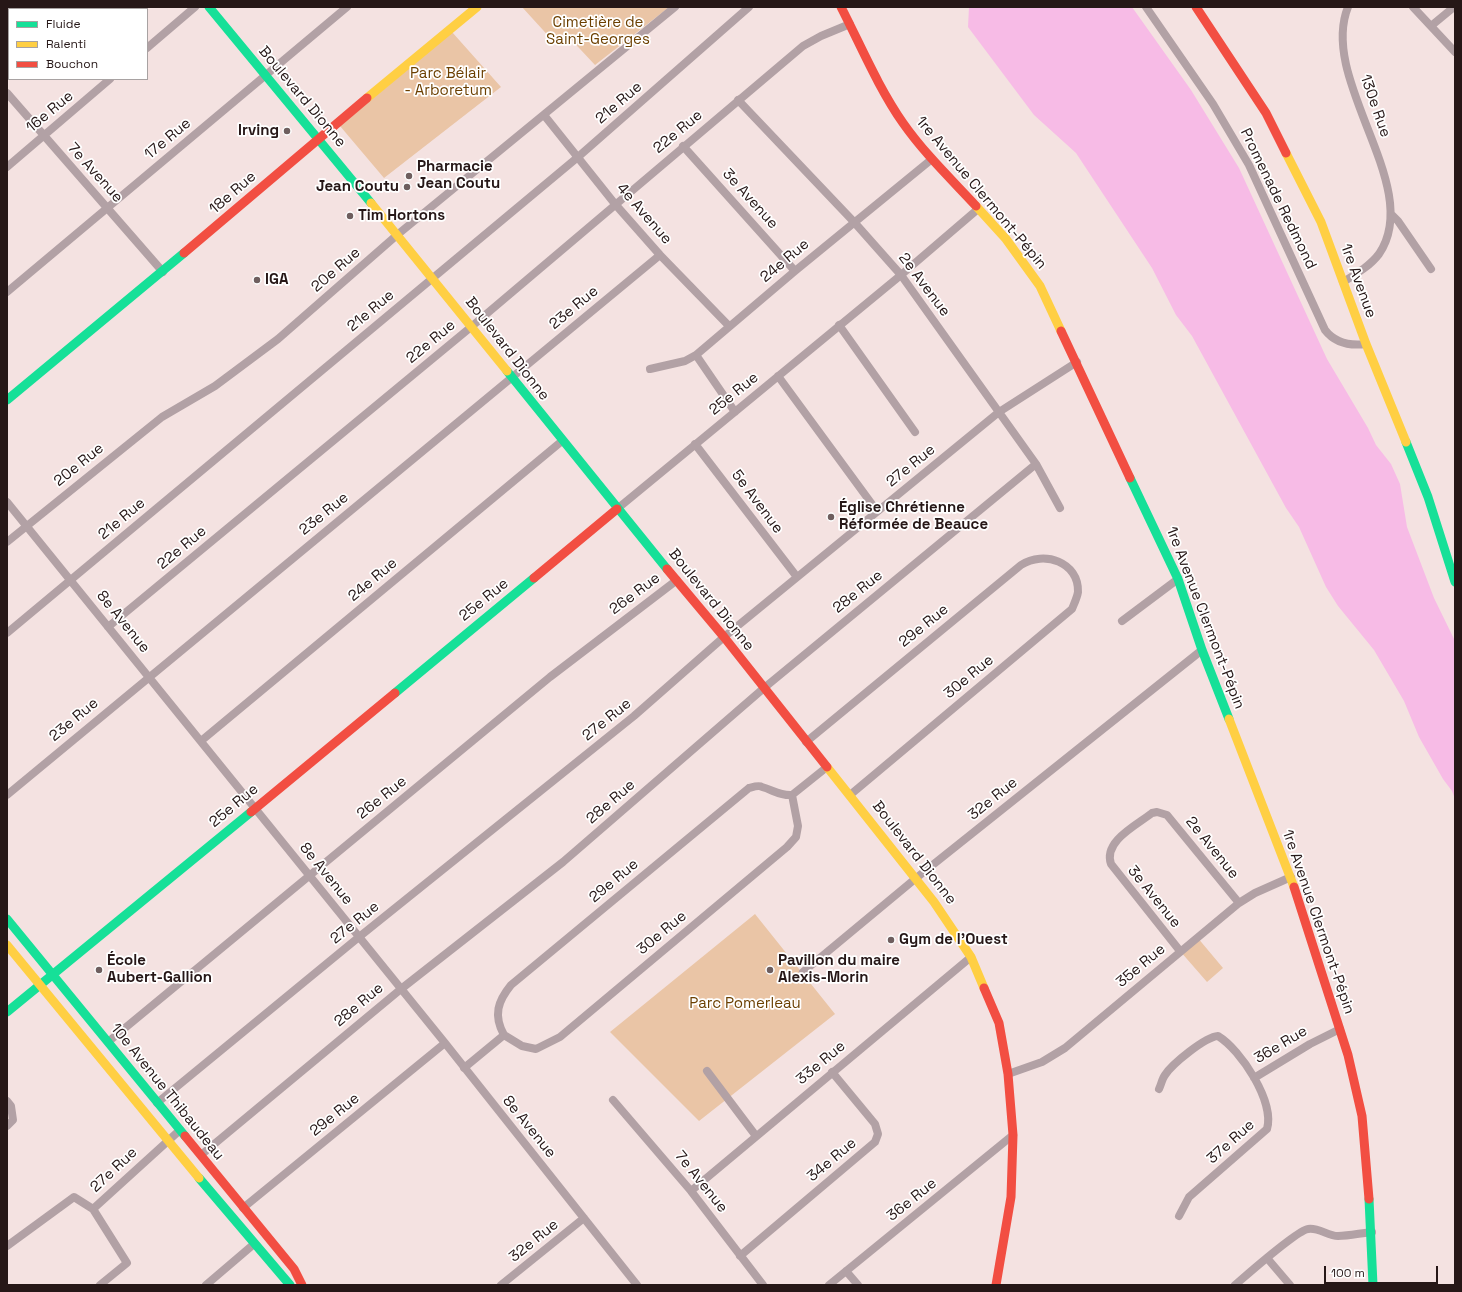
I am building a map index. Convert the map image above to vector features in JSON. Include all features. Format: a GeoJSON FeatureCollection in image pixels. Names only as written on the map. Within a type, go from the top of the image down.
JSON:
{"type":"FeatureCollection","features":[{"type":"Feature","properties":{"kind":"street"},"geometry":{"type":"LineString","coordinates":[[148,47],[195,7]]}},
{"type":"Feature","properties":{"kind":"street","name":"Boulevard Dionne"},"geometry":{"type":"LineString","coordinates":[[209,7],[319,138],[433,278],[617,509],[724,636],[806,742],[850,794],[946,917],[971,957],[999,1023],[1008,1074],[1013,1135],[1011,1198],[996,1285]]}},
{"type":"Feature","properties":{"kind":"street","name":"17e Rue"},"geometry":{"type":"LineString","coordinates":[[7,292],[347,7]]}},
{"type":"Feature","properties":{"kind":"street","name":"18e Rue"},"geometry":{"type":"LineString","coordinates":[[7,400],[163,272],[319,138],[477,7]]}},
{"type":"Feature","properties":{"kind":"street","name":"20e Rue"},"geometry":{"type":"LineString","coordinates":[[7,542],[162,417],[215,386],[278,338],[397,235],[675,7]]}},
{"type":"Feature","properties":{"kind":"street","name":"21e Rue"},"geometry":{"type":"LineString","coordinates":[[7,633],[578,157],[749,7]]}},
{"type":"Feature","properties":{"kind":"street","name":"1re Avenue Clermont-Pépin"},"geometry":{"type":"LineString","coordinates":[[841,7],[884,93],[904,124],[932,159],[1006,239],[1034,275],[1047,298],[1178,579],[1202,650],[1291,877],[1348,1055],[1362,1116],[1372,1232],[1373,1285]]}},
{"type":"Feature","properties":{"kind":"street","name":"Promenade Redmond"},"geometry":{"type":"LineString","coordinates":[[1146,7],[1213,104],[1248,164],[1325,330],[1330,337],[1340,342],[1353,345],[1366,344]]}},
{"type":"Feature","properties":{"kind":"street","name":"1re Avenue"},"geometry":{"type":"LineString","coordinates":[[1196,7],[1270,119],[1322,222],[1366,344],[1428,497],[1455,582]]}},
{"type":"Feature","properties":{"kind":"street","name":"130e Rue"},"geometry":{"type":"LineString","coordinates":[[1344,282],[1369,265],[1379,254],[1391,225],[1391,214],[1384,175],[1352,84],[1342,50],[1342,28],[1348,7]]}},
{"type":"Feature","properties":{"kind":"street"},"geometry":{"type":"LineString","coordinates":[[1413,7],[1455,52]]}},
{"type":"Feature","properties":{"kind":"street"},"geometry":{"type":"LineString","coordinates":[[1430,26],[1454,7]]}},
{"type":"Feature","properties":{"kind":"street","name":"22e Rue"},"geometry":{"type":"LineString","coordinates":[[108,627],[471,327],[803,46],[821,36],[850,24]]}},
{"type":"Feature","properties":{"kind":"street","name":"16e Rue"},"geometry":{"type":"LineString","coordinates":[[7,167],[109,80]]}},
{"type":"Feature","properties":{"kind":"street","name":"7e Avenue"},"geometry":{"type":"LineString","coordinates":[[7,93],[163,272]]}},
{"type":"Feature","properties":{"kind":"street","name":"2e Avenue"},"geometry":{"type":"LineString","coordinates":[[738,100],[854,222],[901,275],[1036,464],[1060,508]]}},
{"type":"Feature","properties":{"kind":"street","name":"4e Avenue"},"geometry":{"type":"LineString","coordinates":[[544,115],[616,204],[660,255],[729,326]]}},
{"type":"Feature","properties":{"kind":"street","name":"3e Avenue"},"geometry":{"type":"LineString","coordinates":[[683,146],[795,271]]}},
{"type":"Feature","properties":{"kind":"street","name":"24e Rue"},"geometry":{"type":"LineString","coordinates":[[650,369],[685,361],[696,355],[854,222],[932,159]]}},
{"type":"Feature","properties":{"kind":"street","name":"25e Rue"},"geometry":{"type":"LineString","coordinates":[[7,1012],[54,975],[695,444],[736,412],[978,209]]}},
{"type":"Feature","properties":{"kind":"street","name":"130e Rue"},"geometry":{"type":"LineString","coordinates":[[1391,214],[1398,221],[1431,269]]}},
{"type":"Feature","properties":{"kind":"street","name":"23e Rue"},"geometry":{"type":"LineString","coordinates":[[7,795],[660,255]]}},
{"type":"Feature","properties":{"kind":"street"},"geometry":{"type":"LineString","coordinates":[[839,325],[915,432]]}},
{"type":"Feature","properties":{"kind":"street"},"geometry":{"type":"LineString","coordinates":[[696,355],[736,412]]}},
{"type":"Feature","properties":{"kind":"street","name":"27e Rue"},"geometry":{"type":"LineString","coordinates":[[157,1103],[359,937],[634,716],[724,636],[999,412],[1077,362]]}},
{"type":"Feature","properties":{"kind":"street"},"geometry":{"type":"LineString","coordinates":[[778,376],[877,511]]}},
{"type":"Feature","properties":{"kind":"street","name":"24e Rue"},"geometry":{"type":"LineString","coordinates":[[201,741],[562,441]]}},
{"type":"Feature","properties":{"kind":"street","name":"5e Avenue"},"geometry":{"type":"LineString","coordinates":[[695,444],[797,577]]}},
{"type":"Feature","properties":{"kind":"street","name":"28e Rue"},"geometry":{"type":"LineString","coordinates":[[201,1155],[401,989],[563,862],[764,688],[1036,464]]}},
{"type":"Feature","properties":{"kind":"street","name":"8e Avenue"},"geometry":{"type":"LineString","coordinates":[[7,502],[445,1043],[637,1285]]}},
{"type":"Feature","properties":{"kind":"street","name":"29e Rue"},"geometry":{"type":"LineString","coordinates":[[806,742],[1021,565],[1036,558],[1045,558],[1054,560],[1068,567]]}},
{"type":"Feature","properties":{"kind":"street","name":"30e Rue"},"geometry":{"type":"LineString","coordinates":[[850,794],[1072,609],[1078,591],[1077,583],[1068,567]]}},
{"type":"Feature","properties":{"kind":"street"},"geometry":{"type":"LineString","coordinates":[[1122,621],[1178,579]]}},
{"type":"Feature","properties":{"kind":"street","name":"26e Rue"},"geometry":{"type":"LineString","coordinates":[[108,1042],[550,677],[677,580]]}},
{"type":"Feature","properties":{"kind":"street","name":"32e Rue"},"geometry":{"type":"LineString","coordinates":[[803,972],[915,879],[1202,650]]}},
{"type":"Feature","properties":{"kind":"street"},"geometry":{"type":"LineString","coordinates":[[792,795],[827,767]]}},
{"type":"Feature","properties":{"kind":"street","name":"29e Rue"},"geometry":{"type":"LineString","coordinates":[[504,1035],[499,1025],[497,1011],[501,996],[511,984],[749,788],[761,786],[773,792],[792,795]]}},
{"type":"Feature","properties":{"kind":"street","name":"30e Rue"},"geometry":{"type":"LineString","coordinates":[[504,1035],[522,1046],[536,1049],[560,1037],[787,847],[796,836],[798,826],[792,795]]}},
{"type":"Feature","properties":{"kind":"street","name":"3e Avenue"},"geometry":{"type":"LineString","coordinates":[[1162,813],[1152,813],[1119,839],[1111,848],[1109,858],[1115,871],[1180,951]]}},
{"type":"Feature","properties":{"kind":"street","name":"2e Avenue"},"geometry":{"type":"LineString","coordinates":[[1162,813],[1171,818],[1239,903]]}},
{"type":"Feature","properties":{"kind":"street","name":"35e Rue"},"geometry":{"type":"LineString","coordinates":[[1008,1074],[1042,1062],[1065,1048],[1239,903],[1255,893],[1291,877]]}},
{"type":"Feature","properties":{"kind":"street","name":"10e Avenue Thibaudeau"},"geometry":{"type":"LineString","coordinates":[[7,919],[294,1269],[302,1285]]}},
{"type":"Feature","properties":{"kind":"street","name":"10e Avenue Thibaudeau"},"geometry":{"type":"LineString","coordinates":[[7,945],[254,1244],[290,1285]]}},
{"type":"Feature","properties":{"kind":"street","name":"33e Rue"},"geometry":{"type":"LineString","coordinates":[[691,1191],[971,957]]}},
{"type":"Feature","properties":{"kind":"street","name":"36e Rue"},"geometry":{"type":"LineString","coordinates":[[1159,1090],[1165,1074],[1202,1041],[1213,1037],[1218,1036],[1227,1043],[1254,1078],[1310,1044],[1340,1029]]}},
{"type":"Feature","properties":{"kind":"street"},"geometry":{"type":"LineString","coordinates":[[464,1068],[504,1035]]}},
{"type":"Feature","properties":{"kind":"street","name":"29e Rue"},"geometry":{"type":"LineString","coordinates":[[243,1208],[445,1043]]}},
{"type":"Feature","properties":{"kind":"street"},"geometry":{"type":"LineString","coordinates":[[707,1071],[756,1136]]}},
{"type":"Feature","properties":{"kind":"street","name":"34e Rue"},"geometry":{"type":"LineString","coordinates":[[740,1256],[875,1142],[878,1134],[875,1124],[832,1072]]}},
{"type":"Feature","properties":{"kind":"street","name":"37e Rue"},"geometry":{"type":"LineString","coordinates":[[1179,1216],[1189,1197],[1267,1129],[1269,1121],[1268,1112],[1254,1078]]}},
{"type":"Feature","properties":{"kind":"street","name":"7e Avenue"},"geometry":{"type":"LineString","coordinates":[[614,1100],[691,1191],[763,1285]]}},
{"type":"Feature","properties":{"kind":"street"},"geometry":{"type":"LineString","coordinates":[[7,1101],[11,1106],[13,1120],[7,1126]]}},
{"type":"Feature","properties":{"kind":"street","name":"27e Rue"},"geometry":{"type":"LineString","coordinates":[[7,1246],[74,1197],[92,1209],[180,1130]]}},
{"type":"Feature","properties":{"kind":"street","name":"36e Rue"},"geometry":{"type":"LineString","coordinates":[[829,1285],[1013,1135]]}},
{"type":"Feature","properties":{"kind":"street"},"geometry":{"type":"LineString","coordinates":[[92,1209],[127,1263],[100,1285]]}},
{"type":"Feature","properties":{"kind":"street","name":"32e Rue"},"geometry":{"type":"LineString","coordinates":[[501,1285],[584,1218]]}},
{"type":"Feature","properties":{"kind":"street"},"geometry":{"type":"LineString","coordinates":[[1235,1285],[1267,1258],[1301,1232],[1308,1229],[1317,1229],[1325,1234],[1338,1236],[1372,1232]]}},
{"type":"Feature","properties":{"kind":"street"},"geometry":{"type":"LineString","coordinates":[[206,1285],[254,1244]]}},
{"type":"Feature","properties":{"kind":"street"},"geometry":{"type":"LineString","coordinates":[[1267,1258],[1290,1285]]}},
{"type":"Feature","properties":{"kind":"street"},"geometry":{"type":"LineString","coordinates":[[846,1271],[858,1285]]}},
{"type":"Feature","properties":{"kind":"green space","name":"Cimetière de Saint-Georges"},"geometry":{"type":"Polygon","coordinates":[[[522,7],[668,8],[595,65],[565,33],[553,41],[522,7]]]}},
{"type":"Feature","properties":{"kind":"green space","name":"Parc Bélair - Arboretum"},"geometry":{"type":"Polygon","coordinates":[[[452,32],[501,87],[384,178],[340,126],[452,32]]]}},
{"type":"Feature","properties":{"kind":"green space","name":"Parc Pomerleau"},"geometry":{"type":"Polygon","coordinates":[[[755,914],[835,1014],[699,1121],[610,1032],[755,914]]]}},
{"type":"Feature","properties":{"kind":"green space"},"geometry":{"type":"Polygon","coordinates":[[[1197,937],[1223,968],[1207,982],[1180,951],[1197,937]]]}},
{"type":"Feature","properties":{"kind":"shaded area"},"geometry":{"type":"Polygon","coordinates":[[[969,7],[1132,7],[1191,90],[1239,168],[1327,359],[1368,428],[1376,445],[1391,464],[1400,484],[1407,527],[1434,598],[1455,641],[1455,799],[1452,791],[1443,779],[1419,737],[1404,701],[1374,650],[1338,606],[1326,587],[1299,527],[1286,508],[1192,336],[1176,315],[1152,268],[1076,153],[1034,115],[968,27],[969,7]]]}},
{"type":"Feature","properties":{"kind":"traffic: fast"},"geometry":{"type":"LineString","coordinates":[[209,7],[371,203]]}},
{"type":"Feature","properties":{"kind":"traffic: fast"},"geometry":{"type":"LineString","coordinates":[[7,400],[184,253]]}},
{"type":"Feature","properties":{"kind":"traffic: fast"},"geometry":{"type":"LineString","coordinates":[[507,371],[667,569]]}},
{"type":"Feature","properties":{"kind":"traffic: fast"},"geometry":{"type":"LineString","coordinates":[[1406,442],[1428,497],[1455,582]]}},
{"type":"Feature","properties":{"kind":"traffic: fast"},"geometry":{"type":"LineString","coordinates":[[1130,478],[1178,579],[1202,650],[1229,719]]}},
{"type":"Feature","properties":{"kind":"traffic: fast"},"geometry":{"type":"LineString","coordinates":[[395,693],[534,578]]}},
{"type":"Feature","properties":{"kind":"traffic: fast"},"geometry":{"type":"LineString","coordinates":[[7,1012],[251,812]]}},
{"type":"Feature","properties":{"kind":"traffic: fast"},"geometry":{"type":"LineString","coordinates":[[7,919],[185,1136]]}},
{"type":"Feature","properties":{"kind":"traffic: fast"},"geometry":{"type":"LineString","coordinates":[[199,1178],[290,1285]]}},
{"type":"Feature","properties":{"kind":"traffic: fast"},"geometry":{"type":"LineString","coordinates":[[1369,1199],[1373,1285]]}},
{"type":"Feature","properties":{"kind":"traffic: slow"},"geometry":{"type":"LineString","coordinates":[[367,98],[477,7]]}},
{"type":"Feature","properties":{"kind":"traffic: slow"},"geometry":{"type":"LineString","coordinates":[[1286,153],[1321,222],[1366,344],[1406,442]]}},
{"type":"Feature","properties":{"kind":"traffic: slow"},"geometry":{"type":"LineString","coordinates":[[371,203],[507,371]]}},
{"type":"Feature","properties":{"kind":"traffic: slow"},"geometry":{"type":"LineString","coordinates":[[976,206],[1006,239],[1040,286],[1061,331]]}},
{"type":"Feature","properties":{"kind":"traffic: slow"},"geometry":{"type":"LineString","coordinates":[[1229,719],[1294,887]]}},
{"type":"Feature","properties":{"kind":"traffic: slow"},"geometry":{"type":"LineString","coordinates":[[827,767],[934,902],[971,957],[984,988]]}},
{"type":"Feature","properties":{"kind":"traffic: slow"},"geometry":{"type":"LineString","coordinates":[[7,945],[199,1178]]}},
{"type":"Feature","properties":{"kind":"traffic: jam"},"geometry":{"type":"LineString","coordinates":[[841,7],[878,81],[903,123],[929,155],[976,206]]}},
{"type":"Feature","properties":{"kind":"traffic: jam"},"geometry":{"type":"LineString","coordinates":[[1196,7],[1266,113],[1286,153]]}},
{"type":"Feature","properties":{"kind":"traffic: jam"},"geometry":{"type":"LineString","coordinates":[[184,253],[367,98]]}},
{"type":"Feature","properties":{"kind":"traffic: jam"},"geometry":{"type":"LineString","coordinates":[[1061,331],[1130,478]]}},
{"type":"Feature","properties":{"kind":"traffic: jam"},"geometry":{"type":"LineString","coordinates":[[534,578],[617,509]]}},
{"type":"Feature","properties":{"kind":"traffic: jam"},"geometry":{"type":"LineString","coordinates":[[667,569],[724,637],[827,767]]}},
{"type":"Feature","properties":{"kind":"traffic: jam"},"geometry":{"type":"LineString","coordinates":[[251,812],[395,693]]}},
{"type":"Feature","properties":{"kind":"traffic: jam"},"geometry":{"type":"LineString","coordinates":[[1294,887],[1348,1055],[1362,1116],[1369,1199]]}},
{"type":"Feature","properties":{"kind":"traffic: jam"},"geometry":{"type":"LineString","coordinates":[[984,988],[999,1023],[1008,1074],[1013,1135],[1011,1197],[996,1285]]}},
{"type":"Feature","properties":{"kind":"traffic: jam"},"geometry":{"type":"LineString","coordinates":[[185,1136],[294,1269],[302,1285]]}},
{"type":"Feature","properties":{"kind":"place","name":"Irving"},"geometry":{"type":"Point","coordinates":[287,131]}},
{"type":"Feature","properties":{"kind":"place","name":"Pharmacie Jean Coutu"},"geometry":{"type":"Point","coordinates":[409,176]}},
{"type":"Feature","properties":{"kind":"place","name":"Jean Coutu"},"geometry":{"type":"Point","coordinates":[407,187]}},
{"type":"Feature","properties":{"kind":"place","name":"Tim Hortons"},"geometry":{"type":"Point","coordinates":[350,216]}},
{"type":"Feature","properties":{"kind":"place","name":"IGA"},"geometry":{"type":"Point","coordinates":[257,280]}},
{"type":"Feature","properties":{"kind":"place","name":"Église Chrétienne Réformée de Beauce"},"geometry":{"type":"Point","coordinates":[831,517]}},
{"type":"Feature","properties":{"kind":"place","name":"Gym de l'Ouest"},"geometry":{"type":"Point","coordinates":[891,940]}},
{"type":"Feature","properties":{"kind":"place","name":"École Aubert-Gallion"},"geometry":{"type":"Point","coordinates":[99,970]}},
{"type":"Feature","properties":{"kind":"place","name":"Pavillon du maire Alexis-Morin"},"geometry":{"type":"Point","coordinates":[770,970]}}]}
